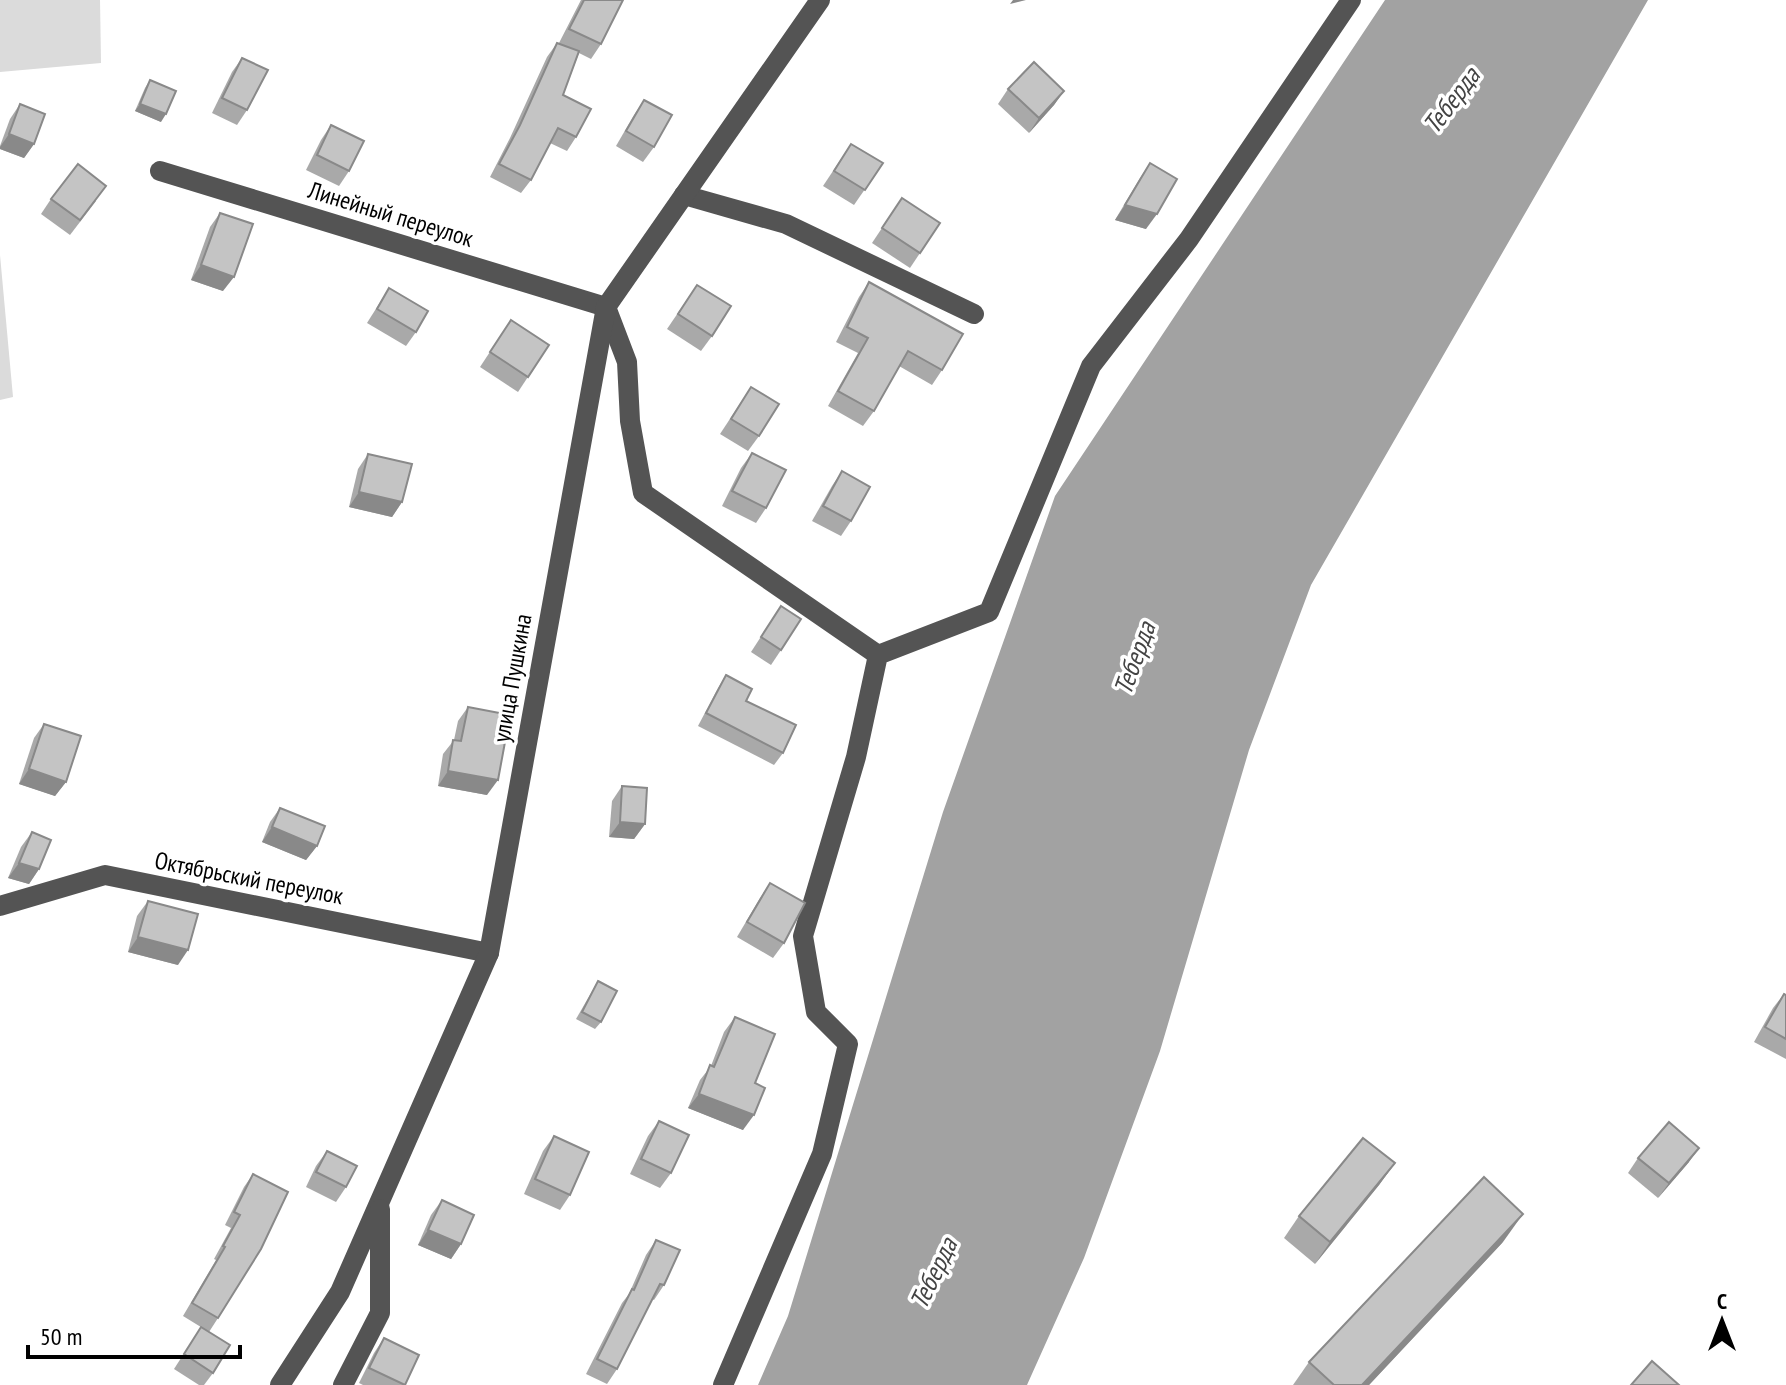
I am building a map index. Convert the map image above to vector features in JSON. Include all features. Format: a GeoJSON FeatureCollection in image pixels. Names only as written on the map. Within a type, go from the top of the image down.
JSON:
{"type":"FeatureCollection","features":[{"type":"Feature","properties":{"kind":"street","name":"улица Пушкина"},"geometry":{"type":"LineString","coordinates":[[280,1385],[340,1292],[489,953],[606,307],[820,0]]}},
{"type":"Feature","properties":{"kind":"street"},"geometry":{"type":"LineString","coordinates":[[878,655],[989,612],[1091,366],[1189,239],[1351,0]]}},
{"type":"Feature","properties":{"kind":"street","name":"Линейный переулок"},"geometry":{"type":"LineString","coordinates":[[160,171],[606,307]]}},
{"type":"Feature","properties":{"kind":"street"},"geometry":{"type":"LineString","coordinates":[[684,195],[786,224],[974,314]]}},
{"type":"Feature","properties":{"kind":"street"},"geometry":{"type":"LineString","coordinates":[[606,307],[627,362],[630,421],[643,493],[878,655]]}},
{"type":"Feature","properties":{"kind":"street"},"geometry":{"type":"LineString","coordinates":[[723,1385],[822,1154],[848,1044],[816,1012],[803,936],[856,757],[878,655]]}},
{"type":"Feature","properties":{"kind":"street","name":"Октябрьский переулок"},"geometry":{"type":"LineString","coordinates":[[0,906],[105,875],[489,953]]}},
{"type":"Feature","properties":{"kind":"street"},"geometry":{"type":"LineString","coordinates":[[343,1385],[380,1313],[380,1201]]}},
{"type":"Feature","properties":{"kind":"shaded area"},"geometry":{"type":"Polygon","coordinates":[[[0,0],[100,0],[101,63],[0,72],[0,0]]]}},
{"type":"Feature","properties":{"kind":"shaded area"},"geometry":{"type":"Polygon","coordinates":[[[0,255],[13,397],[0,400],[0,255]]]}},
{"type":"Feature","properties":{"kind":"water","name":"Теберда"},"geometry":{"type":"Polygon","coordinates":[[[1385,0],[1648,0],[1311,585],[1249,750],[1160,1051],[1084,1258],[1027,1385],[758,1385],[788,1316],[943,812],[1055,496],[1385,0]]]}},
{"type":"Feature","properties":{"kind":"building"},"geometry":{"type":"Polygon","coordinates":[[[584,0],[623,0],[601,44],[569,29],[584,0]]]}},
{"type":"Feature","properties":{"kind":"building"},"geometry":{"type":"Polygon","coordinates":[[[557,43],[579,51],[563,95],[591,109],[576,137],[558,128],[531,180],[499,164],[557,43]]]}},
{"type":"Feature","properties":{"kind":"building"},"geometry":{"type":"Polygon","coordinates":[[[242,58],[268,70],[247,110],[222,98],[242,58]]]}},
{"type":"Feature","properties":{"kind":"building"},"geometry":{"type":"Polygon","coordinates":[[[1034,62],[1064,91],[1039,118],[1008,89],[1034,62]]]}},
{"type":"Feature","properties":{"kind":"building"},"geometry":{"type":"Polygon","coordinates":[[[150,80],[176,91],[166,114],[140,104],[150,80]]]}},
{"type":"Feature","properties":{"kind":"building"},"geometry":{"type":"Polygon","coordinates":[[[644,100],[672,115],[654,147],[626,131],[644,100]]]}},
{"type":"Feature","properties":{"kind":"building"},"geometry":{"type":"Polygon","coordinates":[[[20,104],[45,114],[34,144],[9,134],[20,104]]]}},
{"type":"Feature","properties":{"kind":"building"},"geometry":{"type":"Polygon","coordinates":[[[331,125],[364,141],[349,171],[317,155],[331,125]]]}},
{"type":"Feature","properties":{"kind":"building"},"geometry":{"type":"Polygon","coordinates":[[[851,144],[883,163],[865,190],[834,171],[851,144]]]}},
{"type":"Feature","properties":{"kind":"building"},"geometry":{"type":"Polygon","coordinates":[[[1150,163],[1177,179],[1157,214],[1125,205],[1150,163]]]}},
{"type":"Feature","properties":{"kind":"building"},"geometry":{"type":"Polygon","coordinates":[[[78,164],[106,186],[80,220],[51,199],[78,164]]]}},
{"type":"Feature","properties":{"kind":"building"},"geometry":{"type":"Polygon","coordinates":[[[902,198],[940,223],[920,253],[882,228],[902,198]]]}},
{"type":"Feature","properties":{"kind":"building"},"geometry":{"type":"Polygon","coordinates":[[[220,213],[253,224],[234,277],[201,265],[220,213]]]}},
{"type":"Feature","properties":{"kind":"building"},"geometry":{"type":"Polygon","coordinates":[[[869,282],[963,334],[942,370],[908,351],[874,411],[838,391],[868,338],[847,327],[869,282]]]}},
{"type":"Feature","properties":{"kind":"building"},"geometry":{"type":"Polygon","coordinates":[[[697,285],[731,306],[712,336],[678,314],[697,285]]]}},
{"type":"Feature","properties":{"kind":"building"},"geometry":{"type":"Polygon","coordinates":[[[389,288],[428,311],[416,332],[377,309],[389,288]]]}},
{"type":"Feature","properties":{"kind":"building"},"geometry":{"type":"Polygon","coordinates":[[[511,320],[549,345],[528,377],[490,352],[511,320]]]}},
{"type":"Feature","properties":{"kind":"building"},"geometry":{"type":"Polygon","coordinates":[[[751,387],[779,404],[759,436],[731,419],[751,387]]]}},
{"type":"Feature","properties":{"kind":"building"},"geometry":{"type":"Polygon","coordinates":[[[752,453],[786,470],[766,508],[732,491],[752,453]]]}},
{"type":"Feature","properties":{"kind":"building"},"geometry":{"type":"Polygon","coordinates":[[[368,454],[412,464],[402,502],[359,492],[368,454]]]}},
{"type":"Feature","properties":{"kind":"building"},"geometry":{"type":"Polygon","coordinates":[[[842,471],[870,487],[851,521],[823,506],[842,471]]]}},
{"type":"Feature","properties":{"kind":"building"},"geometry":{"type":"Polygon","coordinates":[[[781,606],[801,619],[781,650],[761,637],[781,606]]]}},
{"type":"Feature","properties":{"kind":"building"},"geometry":{"type":"Polygon","coordinates":[[[726,675],[752,689],[746,701],[796,725],[783,753],[706,713],[726,675]]]}},
{"type":"Feature","properties":{"kind":"building"},"geometry":{"type":"Polygon","coordinates":[[[468,707],[510,715],[498,780],[448,771],[453,740],[461,741],[468,707]]]}},
{"type":"Feature","properties":{"kind":"building"},"geometry":{"type":"Polygon","coordinates":[[[44,724],[81,736],[66,782],[29,769],[44,724]]]}},
{"type":"Feature","properties":{"kind":"building"},"geometry":{"type":"Polygon","coordinates":[[[622,786],[647,788],[645,824],[620,822],[622,786]]]}},
{"type":"Feature","properties":{"kind":"building"},"geometry":{"type":"Polygon","coordinates":[[[280,808],[325,826],[317,846],[272,827],[280,808]]]}},
{"type":"Feature","properties":{"kind":"building"},"geometry":{"type":"Polygon","coordinates":[[[32,832],[51,840],[39,869],[19,863],[32,832]]]}},
{"type":"Feature","properties":{"kind":"building"},"geometry":{"type":"Polygon","coordinates":[[[770,883],[805,903],[784,943],[747,922],[770,883]]]}},
{"type":"Feature","properties":{"kind":"building"},"geometry":{"type":"Polygon","coordinates":[[[148,901],[198,914],[188,950],[138,937],[148,901]]]}},
{"type":"Feature","properties":{"kind":"building"},"geometry":{"type":"Polygon","coordinates":[[[598,981],[617,991],[601,1022],[582,1012],[598,981]]]}},
{"type":"Feature","properties":{"kind":"building"},"geometry":{"type":"Polygon","coordinates":[[[1786,995],[1786,1039],[1765,1027],[1786,995]]]}},
{"type":"Feature","properties":{"kind":"building"},"geometry":{"type":"Polygon","coordinates":[[[735,1017],[775,1034],[755,1083],[765,1088],[754,1115],[699,1094],[735,1017]]]}},
{"type":"Feature","properties":{"kind":"building"},"geometry":{"type":"Polygon","coordinates":[[[659,1121],[689,1135],[671,1173],[641,1159],[659,1121]]]}},
{"type":"Feature","properties":{"kind":"building"},"geometry":{"type":"Polygon","coordinates":[[[1669,1122],[1699,1148],[1669,1183],[1638,1158],[1669,1122]]]}},
{"type":"Feature","properties":{"kind":"building"},"geometry":{"type":"Polygon","coordinates":[[[554,1136],[589,1152],[570,1195],[535,1179],[554,1136]]]}},
{"type":"Feature","properties":{"kind":"building"},"geometry":{"type":"Polygon","coordinates":[[[1363,1138],[1395,1163],[1330,1242],[1299,1216],[1363,1138]]]}},
{"type":"Feature","properties":{"kind":"building"},"geometry":{"type":"Polygon","coordinates":[[[327,1151],[357,1166],[346,1187],[316,1172],[327,1151]]]}},
{"type":"Feature","properties":{"kind":"building"},"geometry":{"type":"Polygon","coordinates":[[[253,1174],[288,1192],[261,1249],[218,1318],[192,1303],[225,1247],[240,1215],[234,1212],[253,1174]]]}},
{"type":"Feature","properties":{"kind":"building"},"geometry":{"type":"Polygon","coordinates":[[[1484,1177],[1523,1214],[1362,1385],[1334,1385],[1309,1362],[1484,1177]]]}},
{"type":"Feature","properties":{"kind":"building"},"geometry":{"type":"Polygon","coordinates":[[[442,1200],[474,1215],[461,1244],[428,1230],[442,1200]]]}},
{"type":"Feature","properties":{"kind":"building"},"geometry":{"type":"Polygon","coordinates":[[[656,1240],[680,1250],[617,1369],[597,1359],[634,1290],[656,1240]]]}},
{"type":"Feature","properties":{"kind":"building"},"geometry":{"type":"Polygon","coordinates":[[[201,1327],[230,1345],[213,1373],[184,1354],[201,1327]]]}},
{"type":"Feature","properties":{"kind":"building"},"geometry":{"type":"Polygon","coordinates":[[[384,1338],[419,1355],[405,1385],[369,1368],[384,1338]]]}},
{"type":"Feature","properties":{"kind":"building"},"geometry":{"type":"Polygon","coordinates":[[[1652,1361],[1679,1385],[1631,1385],[1652,1361]]]}}]}
